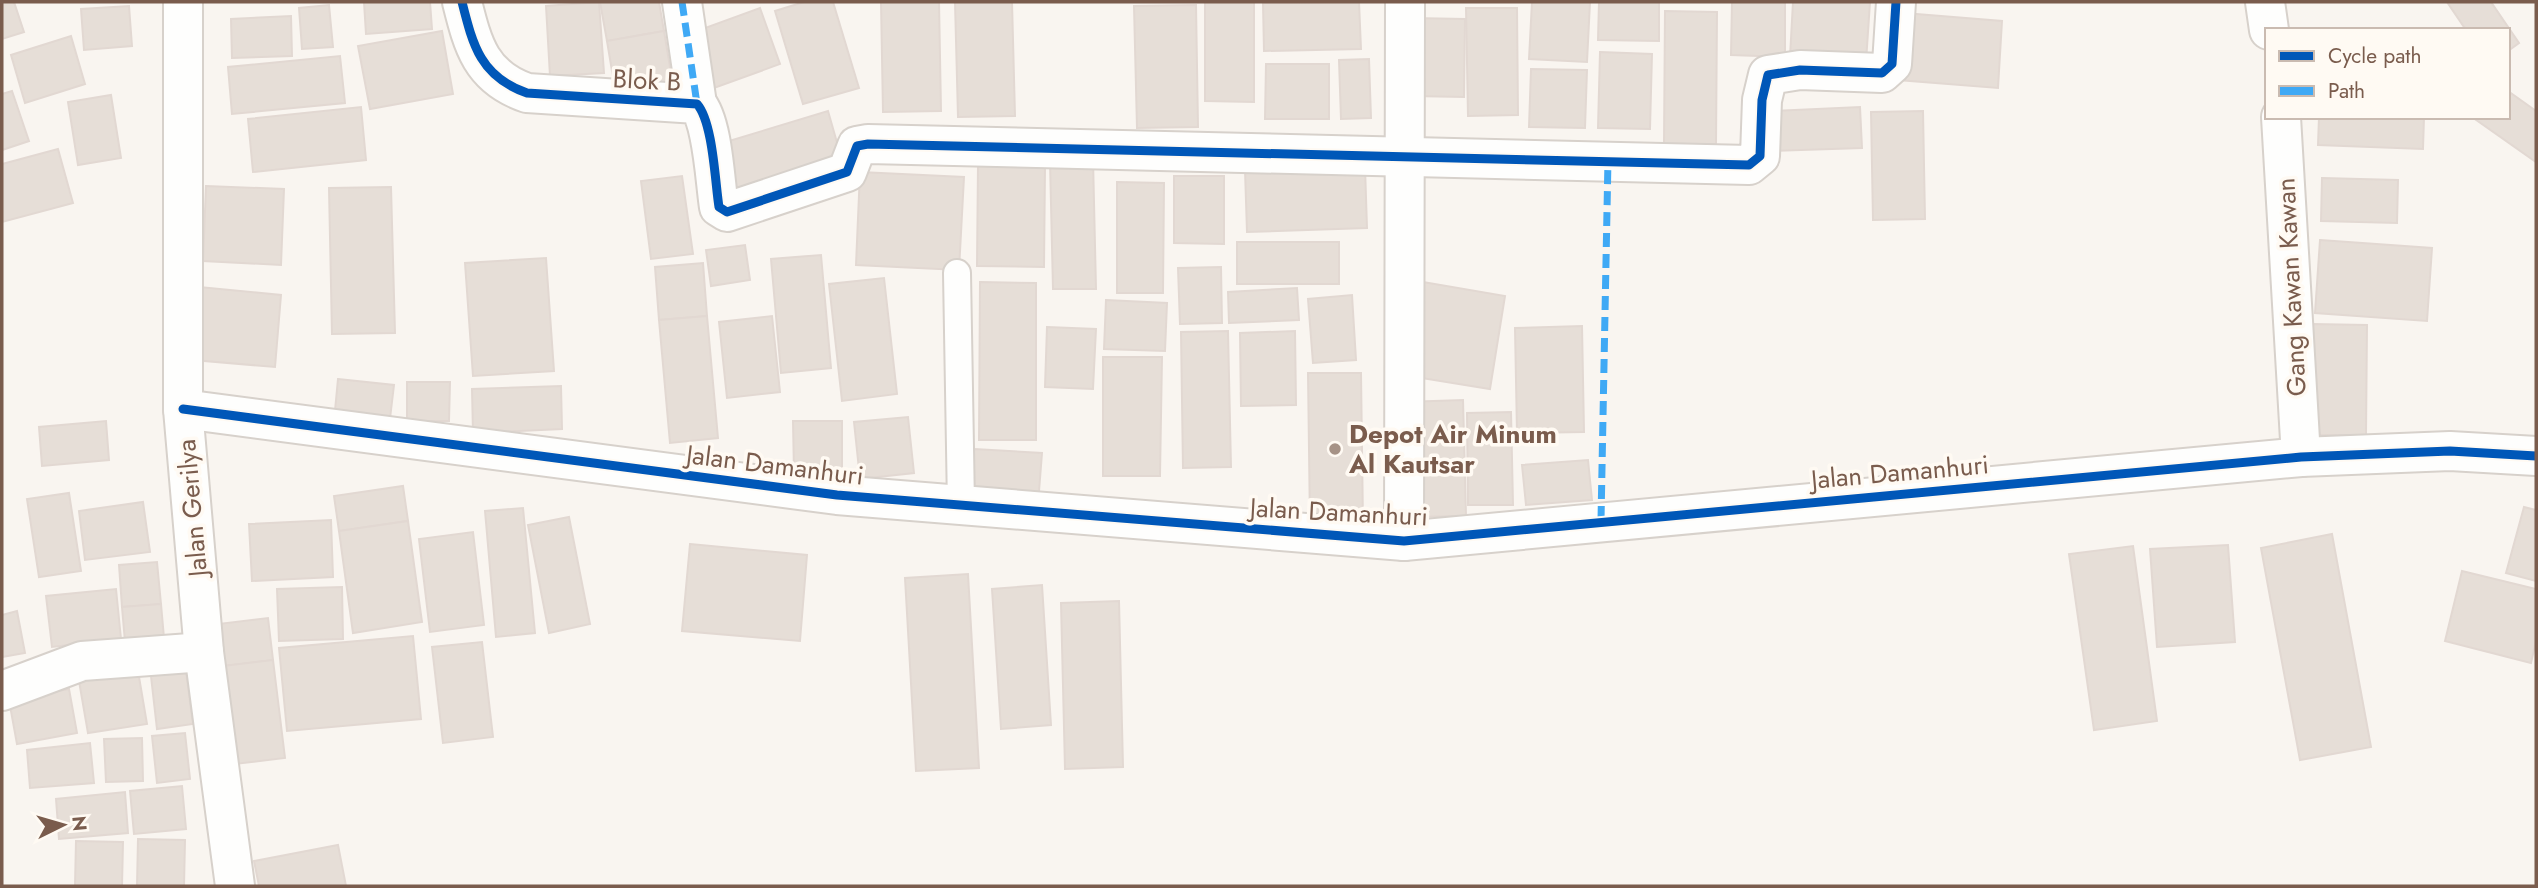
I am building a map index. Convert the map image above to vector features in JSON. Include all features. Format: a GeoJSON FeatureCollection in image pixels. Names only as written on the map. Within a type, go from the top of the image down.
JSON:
{"type":"FeatureCollection","features":[{"type":"Feature","properties":{"kind":"street","name":"Jalan Gerilya"},"geometry":{"type":"LineString","coordinates":[[183,2],[183,409],[204,652],[235,886]]}},
{"type":"Feature","properties":{"kind":"street","name":"Blok B"},"geometry":{"type":"LineString","coordinates":[[462,2],[472,38],[487,66],[503,85],[527,93],[697,104],[702,110],[706,126],[719,207],[727,212],[847,172],[857,146],[1403,155]]}},
{"type":"Feature","properties":{"kind":"street"},"geometry":{"type":"LineString","coordinates":[[682,2],[697,104]]}},
{"type":"Feature","properties":{"kind":"street"},"geometry":{"type":"LineString","coordinates":[[1404,541],[1405,2]]}},
{"type":"Feature","properties":{"kind":"street"},"geometry":{"type":"LineString","coordinates":[[1403,155],[1749,165],[1760,156],[1762,100],[1768,75],[1800,70],[1882,73],[1892,64],[1896,2]]}},
{"type":"Feature","properties":{"kind":"street"},"geometry":{"type":"LineString","coordinates":[[2266,2],[2269,28]]}},
{"type":"Feature","properties":{"kind":"street","name":"Gang Kawan Kawan"},"geometry":{"type":"LineString","coordinates":[[2281,119],[2301,457]]}},
{"type":"Feature","properties":{"kind":"street","name":"Jalan Damanhuri"},"geometry":{"type":"LineString","coordinates":[[183,409],[837,495],[1404,541],[2301,457],[2450,451],[2536,456]]}},
{"type":"Feature","properties":{"kind":"street"},"geometry":{"type":"LineString","coordinates":[[2,691],[82,662],[204,652]]}},
{"type":"Feature","properties":{"kind":"lane"},"geometry":{"type":"LineString","coordinates":[[957,273],[961,506]]}},
{"type":"Feature","properties":{"kind":"building"},"geometry":{"type":"Polygon","coordinates":[[[2,2],[14,2],[24,32],[2,39],[2,2]]]}},
{"type":"Feature","properties":{"kind":"building"},"geometry":{"type":"Polygon","coordinates":[[[364,2],[430,2],[432,29],[366,34],[364,2]]]}},
{"type":"Feature","properties":{"kind":"building"},"geometry":{"type":"Polygon","coordinates":[[[599,2],[604,73],[550,76],[546,6],[599,2]]]}},
{"type":"Feature","properties":{"kind":"building"},"geometry":{"type":"Polygon","coordinates":[[[600,2],[659,2],[664,31],[607,41],[600,2]]]}},
{"type":"Feature","properties":{"kind":"building"},"geometry":{"type":"Polygon","coordinates":[[[804,2],[833,2],[859,88],[803,104],[775,11],[804,2]]]}},
{"type":"Feature","properties":{"kind":"building"},"geometry":{"type":"Polygon","coordinates":[[[881,2],[939,2],[941,111],[883,112],[881,2]]]}},
{"type":"Feature","properties":{"kind":"building"},"geometry":{"type":"Polygon","coordinates":[[[955,2],[1012,2],[1015,116],[958,117],[955,2]]]}},
{"type":"Feature","properties":{"kind":"building"},"geometry":{"type":"Polygon","coordinates":[[[1205,2],[1254,2],[1254,102],[1205,101],[1205,2]]]}},
{"type":"Feature","properties":{"kind":"building"},"geometry":{"type":"Polygon","coordinates":[[[1359,2],[1361,49],[1264,51],[1263,3],[1359,2]]]}},
{"type":"Feature","properties":{"kind":"building"},"geometry":{"type":"Polygon","coordinates":[[[1532,2],[1590,2],[1587,62],[1529,59],[1532,2]]]}},
{"type":"Feature","properties":{"kind":"building"},"geometry":{"type":"Polygon","coordinates":[[[1599,2],[1659,2],[1659,41],[1598,40],[1599,2]]]}},
{"type":"Feature","properties":{"kind":"building"},"geometry":{"type":"Polygon","coordinates":[[[1732,2],[1785,2],[1785,57],[1731,55],[1732,2]]]}},
{"type":"Feature","properties":{"kind":"building"},"geometry":{"type":"Polygon","coordinates":[[[1793,2],[1870,2],[1866,62],[1790,57],[1793,2]]]}},
{"type":"Feature","properties":{"kind":"building"},"geometry":{"type":"Polygon","coordinates":[[[2447,2],[2491,2],[2509,28],[2465,28],[2447,2]]]}},
{"type":"Feature","properties":{"kind":"building"},"geometry":{"type":"Polygon","coordinates":[[[329,5],[333,47],[302,49],[299,8],[329,5]]]}},
{"type":"Feature","properties":{"kind":"building"},"geometry":{"type":"Polygon","coordinates":[[[1196,5],[1198,127],[1137,128],[1134,6],[1196,5]]]}},
{"type":"Feature","properties":{"kind":"building"},"geometry":{"type":"Polygon","coordinates":[[[129,6],[132,46],[84,50],[81,9],[129,6]]]}},
{"type":"Feature","properties":{"kind":"building"},"geometry":{"type":"Polygon","coordinates":[[[760,8],[780,64],[714,88],[694,32],[760,8]]]}},
{"type":"Feature","properties":{"kind":"building"},"geometry":{"type":"Polygon","coordinates":[[[1466,8],[1517,8],[1518,115],[1468,116],[1466,8]]]}},
{"type":"Feature","properties":{"kind":"building"},"geometry":{"type":"Polygon","coordinates":[[[1665,11],[1717,12],[1716,144],[1664,144],[1665,11]]]}},
{"type":"Feature","properties":{"kind":"building"},"geometry":{"type":"Polygon","coordinates":[[[1904,13],[2002,21],[1998,88],[1898,80],[1904,13]]]}},
{"type":"Feature","properties":{"kind":"building"},"geometry":{"type":"Polygon","coordinates":[[[291,16],[292,56],[232,58],[231,19],[291,16]]]}},
{"type":"Feature","properties":{"kind":"building"},"geometry":{"type":"Polygon","coordinates":[[[1412,18],[1465,19],[1464,97],[1412,96],[1412,18]]]}},
{"type":"Feature","properties":{"kind":"building"},"geometry":{"type":"Polygon","coordinates":[[[2510,30],[2519,43],[2510,50],[2510,30]]]}},
{"type":"Feature","properties":{"kind":"building"},"geometry":{"type":"Polygon","coordinates":[[[442,31],[453,94],[370,109],[358,46],[442,31]]]}},
{"type":"Feature","properties":{"kind":"building"},"geometry":{"type":"Polygon","coordinates":[[[664,31],[673,85],[616,95],[607,41],[664,31]]]}},
{"type":"Feature","properties":{"kind":"building"},"geometry":{"type":"Polygon","coordinates":[[[71,36],[85,84],[25,103],[11,55],[71,36]]]}},
{"type":"Feature","properties":{"kind":"building"},"geometry":{"type":"Polygon","coordinates":[[[1600,52],[1652,54],[1650,129],[1598,128],[1600,52]]]}},
{"type":"Feature","properties":{"kind":"building"},"geometry":{"type":"Polygon","coordinates":[[[340,56],[345,103],[232,114],[228,67],[340,56]]]}},
{"type":"Feature","properties":{"kind":"building"},"geometry":{"type":"Polygon","coordinates":[[[1369,59],[1371,118],[1341,119],[1339,60],[1369,59]]]}},
{"type":"Feature","properties":{"kind":"building"},"geometry":{"type":"Polygon","coordinates":[[[1266,64],[1329,64],[1329,119],[1265,119],[1266,64]]]}},
{"type":"Feature","properties":{"kind":"building"},"geometry":{"type":"Polygon","coordinates":[[[1531,69],[1587,70],[1585,128],[1529,127],[1531,69]]]}},
{"type":"Feature","properties":{"kind":"building"},"geometry":{"type":"Polygon","coordinates":[[[12,91],[29,141],[2,150],[2,94],[12,91]]]}},
{"type":"Feature","properties":{"kind":"building"},"geometry":{"type":"Polygon","coordinates":[[[2510,92],[2536,111],[2536,162],[2475,119],[2510,119],[2510,92]]]}},
{"type":"Feature","properties":{"kind":"building"},"geometry":{"type":"Polygon","coordinates":[[[111,95],[121,158],[78,165],[68,102],[111,95]]]}},
{"type":"Feature","properties":{"kind":"building"},"geometry":{"type":"Polygon","coordinates":[[[361,107],[366,160],[253,172],[248,119],[361,107]]]}},
{"type":"Feature","properties":{"kind":"building"},"geometry":{"type":"Polygon","coordinates":[[[1860,107],[1862,148],[1771,151],[1770,111],[1860,107]]]}},
{"type":"Feature","properties":{"kind":"building"},"geometry":{"type":"Polygon","coordinates":[[[828,111],[842,160],[731,194],[716,145],[828,111]]]}},
{"type":"Feature","properties":{"kind":"building"},"geometry":{"type":"Polygon","coordinates":[[[1923,111],[1925,219],[1873,220],[1871,112],[1923,111]]]}},
{"type":"Feature","properties":{"kind":"building"},"geometry":{"type":"Polygon","coordinates":[[[2319,119],[2424,119],[2423,149],[2318,145],[2319,119]]]}},
{"type":"Feature","properties":{"kind":"building"},"geometry":{"type":"Polygon","coordinates":[[[58,149],[73,203],[2,222],[2,164],[58,149]]]}},
{"type":"Feature","properties":{"kind":"building"},"geometry":{"type":"Polygon","coordinates":[[[1093,159],[1096,289],[1053,289],[1050,161],[1093,159]]]}},
{"type":"Feature","properties":{"kind":"building"},"geometry":{"type":"Polygon","coordinates":[[[978,166],[1045,166],[1044,267],[977,266],[978,166]]]}},
{"type":"Feature","properties":{"kind":"building"},"geometry":{"type":"Polygon","coordinates":[[[1365,167],[1367,228],[1247,232],[1245,170],[1365,167]]]}},
{"type":"Feature","properties":{"kind":"building"},"geometry":{"type":"Polygon","coordinates":[[[860,172],[964,177],[959,270],[856,265],[860,172]]]}},
{"type":"Feature","properties":{"kind":"building"},"geometry":{"type":"Polygon","coordinates":[[[682,176],[693,254],[651,259],[641,181],[682,176]]]}},
{"type":"Feature","properties":{"kind":"building"},"geometry":{"type":"Polygon","coordinates":[[[1174,176],[1224,176],[1224,244],[1174,243],[1174,176]]]}},
{"type":"Feature","properties":{"kind":"building"},"geometry":{"type":"Polygon","coordinates":[[[2322,178],[2398,180],[2397,223],[2321,221],[2322,178]]]}},
{"type":"Feature","properties":{"kind":"building"},"geometry":{"type":"Polygon","coordinates":[[[1117,182],[1164,183],[1163,293],[1117,293],[1117,182]]]}},
{"type":"Feature","properties":{"kind":"building"},"geometry":{"type":"Polygon","coordinates":[[[206,186],[284,189],[281,265],[203,261],[206,186]]]}},
{"type":"Feature","properties":{"kind":"building"},"geometry":{"type":"Polygon","coordinates":[[[391,187],[395,333],[332,334],[329,188],[391,187]]]}},
{"type":"Feature","properties":{"kind":"building"},"geometry":{"type":"Polygon","coordinates":[[[2320,240],[2432,248],[2427,321],[2315,313],[2320,240]]]}},
{"type":"Feature","properties":{"kind":"building"},"geometry":{"type":"Polygon","coordinates":[[[1237,242],[1339,242],[1339,284],[1237,284],[1237,242]]]}},
{"type":"Feature","properties":{"kind":"building"},"geometry":{"type":"Polygon","coordinates":[[[745,245],[750,280],[711,286],[706,250],[745,245]]]}},
{"type":"Feature","properties":{"kind":"building"},"geometry":{"type":"Polygon","coordinates":[[[821,255],[831,368],[781,373],[771,259],[821,255]]]}},
{"type":"Feature","properties":{"kind":"building"},"geometry":{"type":"Polygon","coordinates":[[[546,258],[554,371],[473,376],[465,263],[546,258]]]}},
{"type":"Feature","properties":{"kind":"building"},"geometry":{"type":"Polygon","coordinates":[[[703,263],[707,316],[659,320],[655,267],[703,263]]]}},
{"type":"Feature","properties":{"kind":"building"},"geometry":{"type":"Polygon","coordinates":[[[1221,267],[1222,323],[1180,324],[1178,268],[1221,267]]]}},
{"type":"Feature","properties":{"kind":"building"},"geometry":{"type":"Polygon","coordinates":[[[884,278],[897,394],[842,401],[829,284],[884,278]]]}},
{"type":"Feature","properties":{"kind":"building"},"geometry":{"type":"Polygon","coordinates":[[[980,282],[1036,283],[1036,440],[979,440],[980,282]]]}},
{"type":"Feature","properties":{"kind":"building"},"geometry":{"type":"Polygon","coordinates":[[[1423,282],[1505,296],[1490,389],[1409,376],[1423,282]]]}},
{"type":"Feature","properties":{"kind":"building"},"geometry":{"type":"Polygon","coordinates":[[[199,287],[281,295],[275,367],[193,360],[199,287]]]}},
{"type":"Feature","properties":{"kind":"building"},"geometry":{"type":"Polygon","coordinates":[[[1297,288],[1299,320],[1229,323],[1228,292],[1297,288]]]}},
{"type":"Feature","properties":{"kind":"building"},"geometry":{"type":"Polygon","coordinates":[[[1352,295],[1356,360],[1313,363],[1308,299],[1352,295]]]}},
{"type":"Feature","properties":{"kind":"building"},"geometry":{"type":"Polygon","coordinates":[[[1106,300],[1167,303],[1165,351],[1104,349],[1106,300]]]}},
{"type":"Feature","properties":{"kind":"building"},"geometry":{"type":"Polygon","coordinates":[[[707,316],[718,438],[670,443],[659,320],[707,316]]]}},
{"type":"Feature","properties":{"kind":"building"},"geometry":{"type":"Polygon","coordinates":[[[772,316],[780,392],[727,398],[719,322],[772,316]]]}},
{"type":"Feature","properties":{"kind":"building"},"geometry":{"type":"Polygon","coordinates":[[[2312,324],[2367,325],[2366,435],[2311,435],[2312,324]]]}},
{"type":"Feature","properties":{"kind":"building"},"geometry":{"type":"Polygon","coordinates":[[[1582,326],[1584,432],[1517,433],[1515,328],[1582,326]]]}},
{"type":"Feature","properties":{"kind":"building"},"geometry":{"type":"Polygon","coordinates":[[[1047,327],[1096,329],[1093,389],[1045,387],[1047,327]]]}},
{"type":"Feature","properties":{"kind":"building"},"geometry":{"type":"Polygon","coordinates":[[[1228,331],[1231,467],[1183,468],[1181,332],[1228,331]]]}},
{"type":"Feature","properties":{"kind":"building"},"geometry":{"type":"Polygon","coordinates":[[[1295,331],[1296,405],[1241,406],[1240,333],[1295,331]]]}},
{"type":"Feature","properties":{"kind":"building"},"geometry":{"type":"Polygon","coordinates":[[[1103,357],[1162,357],[1160,476],[1103,476],[1103,357]]]}},
{"type":"Feature","properties":{"kind":"building","name":"Depot Air Minum Al Kautsar"},"geometry":{"type":"Polygon","coordinates":[[[1308,373],[1361,373],[1363,525],[1310,525],[1308,373]]]}},
{"type":"Feature","properties":{"kind":"building"},"geometry":{"type":"Polygon","coordinates":[[[338,379],[394,385],[389,427],[334,421],[338,379]]]}},
{"type":"Feature","properties":{"kind":"building"},"geometry":{"type":"Polygon","coordinates":[[[407,382],[450,382],[449,421],[407,421],[407,382]]]}},
{"type":"Feature","properties":{"kind":"building"},"geometry":{"type":"Polygon","coordinates":[[[561,386],[562,429],[473,433],[472,389],[561,386]]]}},
{"type":"Feature","properties":{"kind":"building"},"geometry":{"type":"Polygon","coordinates":[[[1463,400],[1466,516],[1408,517],[1404,402],[1463,400]]]}},
{"type":"Feature","properties":{"kind":"building"},"geometry":{"type":"Polygon","coordinates":[[[1511,412],[1513,505],[1468,505],[1467,413],[1511,412]]]}},
{"type":"Feature","properties":{"kind":"building"},"geometry":{"type":"Polygon","coordinates":[[[908,417],[914,473],[860,479],[854,422],[908,417]]]}},
{"type":"Feature","properties":{"kind":"building"},"geometry":{"type":"Polygon","coordinates":[[[106,421],[109,460],[42,466],[39,427],[106,421]]]}},
{"type":"Feature","properties":{"kind":"building"},"geometry":{"type":"Polygon","coordinates":[[[793,421],[842,421],[842,472],[794,473],[793,421]]]}},
{"type":"Feature","properties":{"kind":"building"},"geometry":{"type":"Polygon","coordinates":[[[974,449],[1042,453],[1038,504],[970,500],[974,449]]]}},
{"type":"Feature","properties":{"kind":"building"},"geometry":{"type":"Polygon","coordinates":[[[1588,460],[1592,500],[1526,505],[1522,465],[1588,460]]]}},
{"type":"Feature","properties":{"kind":"building"},"geometry":{"type":"Polygon","coordinates":[[[403,486],[408,521],[339,531],[334,496],[403,486]]]}},
{"type":"Feature","properties":{"kind":"building"},"geometry":{"type":"Polygon","coordinates":[[[69,493],[81,571],[39,577],[27,499],[69,493]]]}},
{"type":"Feature","properties":{"kind":"building"},"geometry":{"type":"Polygon","coordinates":[[[143,502],[150,552],[85,560],[79,511],[143,502]]]}},
{"type":"Feature","properties":{"kind":"building"},"geometry":{"type":"Polygon","coordinates":[[[2524,507],[2536,510],[2536,581],[2506,573],[2524,507]]]}},
{"type":"Feature","properties":{"kind":"building"},"geometry":{"type":"Polygon","coordinates":[[[523,508],[535,633],[496,637],[485,511],[523,508]]]}},
{"type":"Feature","properties":{"kind":"building"},"geometry":{"type":"Polygon","coordinates":[[[569,517],[590,624],[549,633],[528,525],[569,517]]]}},
{"type":"Feature","properties":{"kind":"building"},"geometry":{"type":"Polygon","coordinates":[[[331,520],[333,577],[252,581],[249,524],[331,520]]]}},
{"type":"Feature","properties":{"kind":"building"},"geometry":{"type":"Polygon","coordinates":[[[408,521],[422,622],[353,633],[339,531],[408,521]]]}},
{"type":"Feature","properties":{"kind":"building"},"geometry":{"type":"Polygon","coordinates":[[[473,532],[484,625],[430,632],[419,539],[473,532]]]}},
{"type":"Feature","properties":{"kind":"building"},"geometry":{"type":"Polygon","coordinates":[[[2332,534],[2371,747],[2300,760],[2261,548],[2332,534]]]}},
{"type":"Feature","properties":{"kind":"building"},"geometry":{"type":"Polygon","coordinates":[[[690,544],[807,555],[800,641],[682,631],[690,544]]]}},
{"type":"Feature","properties":{"kind":"building"},"geometry":{"type":"Polygon","coordinates":[[[2228,545],[2235,642],[2157,647],[2150,549],[2228,545]]]}},
{"type":"Feature","properties":{"kind":"building"},"geometry":{"type":"Polygon","coordinates":[[[2133,546],[2157,721],[2094,730],[2069,554],[2133,546]]]}},
{"type":"Feature","properties":{"kind":"building"},"geometry":{"type":"Polygon","coordinates":[[[157,562],[161,604],[122,607],[119,565],[157,562]]]}},
{"type":"Feature","properties":{"kind":"building"},"geometry":{"type":"Polygon","coordinates":[[[2462,571],[2536,589],[2536,641],[2531,663],[2445,641],[2462,571]]]}},
{"type":"Feature","properties":{"kind":"building"},"geometry":{"type":"Polygon","coordinates":[[[968,574],[979,768],[916,771],[905,578],[968,574]]]}},
{"type":"Feature","properties":{"kind":"building"},"geometry":{"type":"Polygon","coordinates":[[[1042,585],[1051,725],[1001,729],[992,589],[1042,585]]]}},
{"type":"Feature","properties":{"kind":"building"},"geometry":{"type":"Polygon","coordinates":[[[342,587],[343,639],[279,641],[277,589],[342,587]]]}},
{"type":"Feature","properties":{"kind":"building"},"geometry":{"type":"Polygon","coordinates":[[[116,589],[121,639],[52,647],[46,596],[116,589]]]}},
{"type":"Feature","properties":{"kind":"building"},"geometry":{"type":"Polygon","coordinates":[[[1119,601],[1123,767],[1065,769],[1061,603],[1119,601]]]}},
{"type":"Feature","properties":{"kind":"building"},"geometry":{"type":"Polygon","coordinates":[[[161,604],[164,638],[125,642],[122,607],[161,604]]]}},
{"type":"Feature","properties":{"kind":"building"},"geometry":{"type":"Polygon","coordinates":[[[17,611],[25,653],[2,657],[2,615],[17,611]]]}},
{"type":"Feature","properties":{"kind":"building"},"geometry":{"type":"Polygon","coordinates":[[[268,618],[273,660],[223,666],[218,624],[268,618]]]}},
{"type":"Feature","properties":{"kind":"building"},"geometry":{"type":"Polygon","coordinates":[[[413,636],[421,719],[287,731],[279,648],[413,636]]]}},
{"type":"Feature","properties":{"kind":"building"},"geometry":{"type":"Polygon","coordinates":[[[482,642],[493,737],[443,743],[432,647],[482,642]]]}},
{"type":"Feature","properties":{"kind":"building"},"geometry":{"type":"Polygon","coordinates":[[[273,660],[285,758],[235,764],[223,666],[273,660]]]}},
{"type":"Feature","properties":{"kind":"building"},"geometry":{"type":"Polygon","coordinates":[[[138,671],[147,724],[88,733],[79,681],[138,671]]]}},
{"type":"Feature","properties":{"kind":"building"},"geometry":{"type":"Polygon","coordinates":[[[186,671],[193,724],[157,729],[151,676],[186,671]]]}},
{"type":"Feature","properties":{"kind":"building"},"geometry":{"type":"Polygon","coordinates":[[[69,689],[77,733],[17,744],[9,700],[69,689]]]}},
{"type":"Feature","properties":{"kind":"building"},"geometry":{"type":"Polygon","coordinates":[[[185,733],[190,779],[157,783],[152,736],[185,733]]]}},
{"type":"Feature","properties":{"kind":"building"},"geometry":{"type":"Polygon","coordinates":[[[142,738],[143,781],[106,782],[104,739],[142,738]]]}},
{"type":"Feature","properties":{"kind":"building"},"geometry":{"type":"Polygon","coordinates":[[[90,743],[94,783],[30,788],[27,750],[90,743]]]}},
{"type":"Feature","properties":{"kind":"building"},"geometry":{"type":"Polygon","coordinates":[[[182,786],[186,829],[134,834],[130,791],[182,786]]]}},
{"type":"Feature","properties":{"kind":"building"},"geometry":{"type":"Polygon","coordinates":[[[125,792],[128,833],[59,839],[56,799],[125,792]]]}},
{"type":"Feature","properties":{"kind":"building"},"geometry":{"type":"Polygon","coordinates":[[[138,839],[185,840],[184,886],[137,886],[138,839]]]}},
{"type":"Feature","properties":{"kind":"building"},"geometry":{"type":"Polygon","coordinates":[[[76,841],[123,842],[122,886],[75,886],[76,841]]]}},
{"type":"Feature","properties":{"kind":"building"},"geometry":{"type":"Polygon","coordinates":[[[338,845],[346,886],[259,886],[254,861],[338,845]]]}},
{"type":"Feature","properties":{"kind":"marked path"},"geometry":{"type":"LineString","coordinates":[[682,2],[697,104]]}},
{"type":"Feature","properties":{"kind":"marked path"},"geometry":{"type":"LineString","coordinates":[[1601,520],[1608,159]]}},
{"type":"Feature","properties":{"kind":"cycle path"},"geometry":{"type":"LineString","coordinates":[[462,2],[470,33],[481,58],[499,78],[527,93],[697,104],[707,124],[710,138],[719,207],[727,212],[847,172],[857,146],[868,144],[1749,165],[1760,156],[1762,100],[1768,75],[1800,70],[1882,73],[1892,64],[1896,2]]}},
{"type":"Feature","properties":{"kind":"cycle path"},"geometry":{"type":"LineString","coordinates":[[183,409],[837,495],[1404,541],[2301,457],[2450,451],[2536,456]]}},
{"type":"Feature","properties":{"kind":"place","name":"Depot Air Minum Al Kautsar"},"geometry":{"type":"Point","coordinates":[1335,449]}}]}
